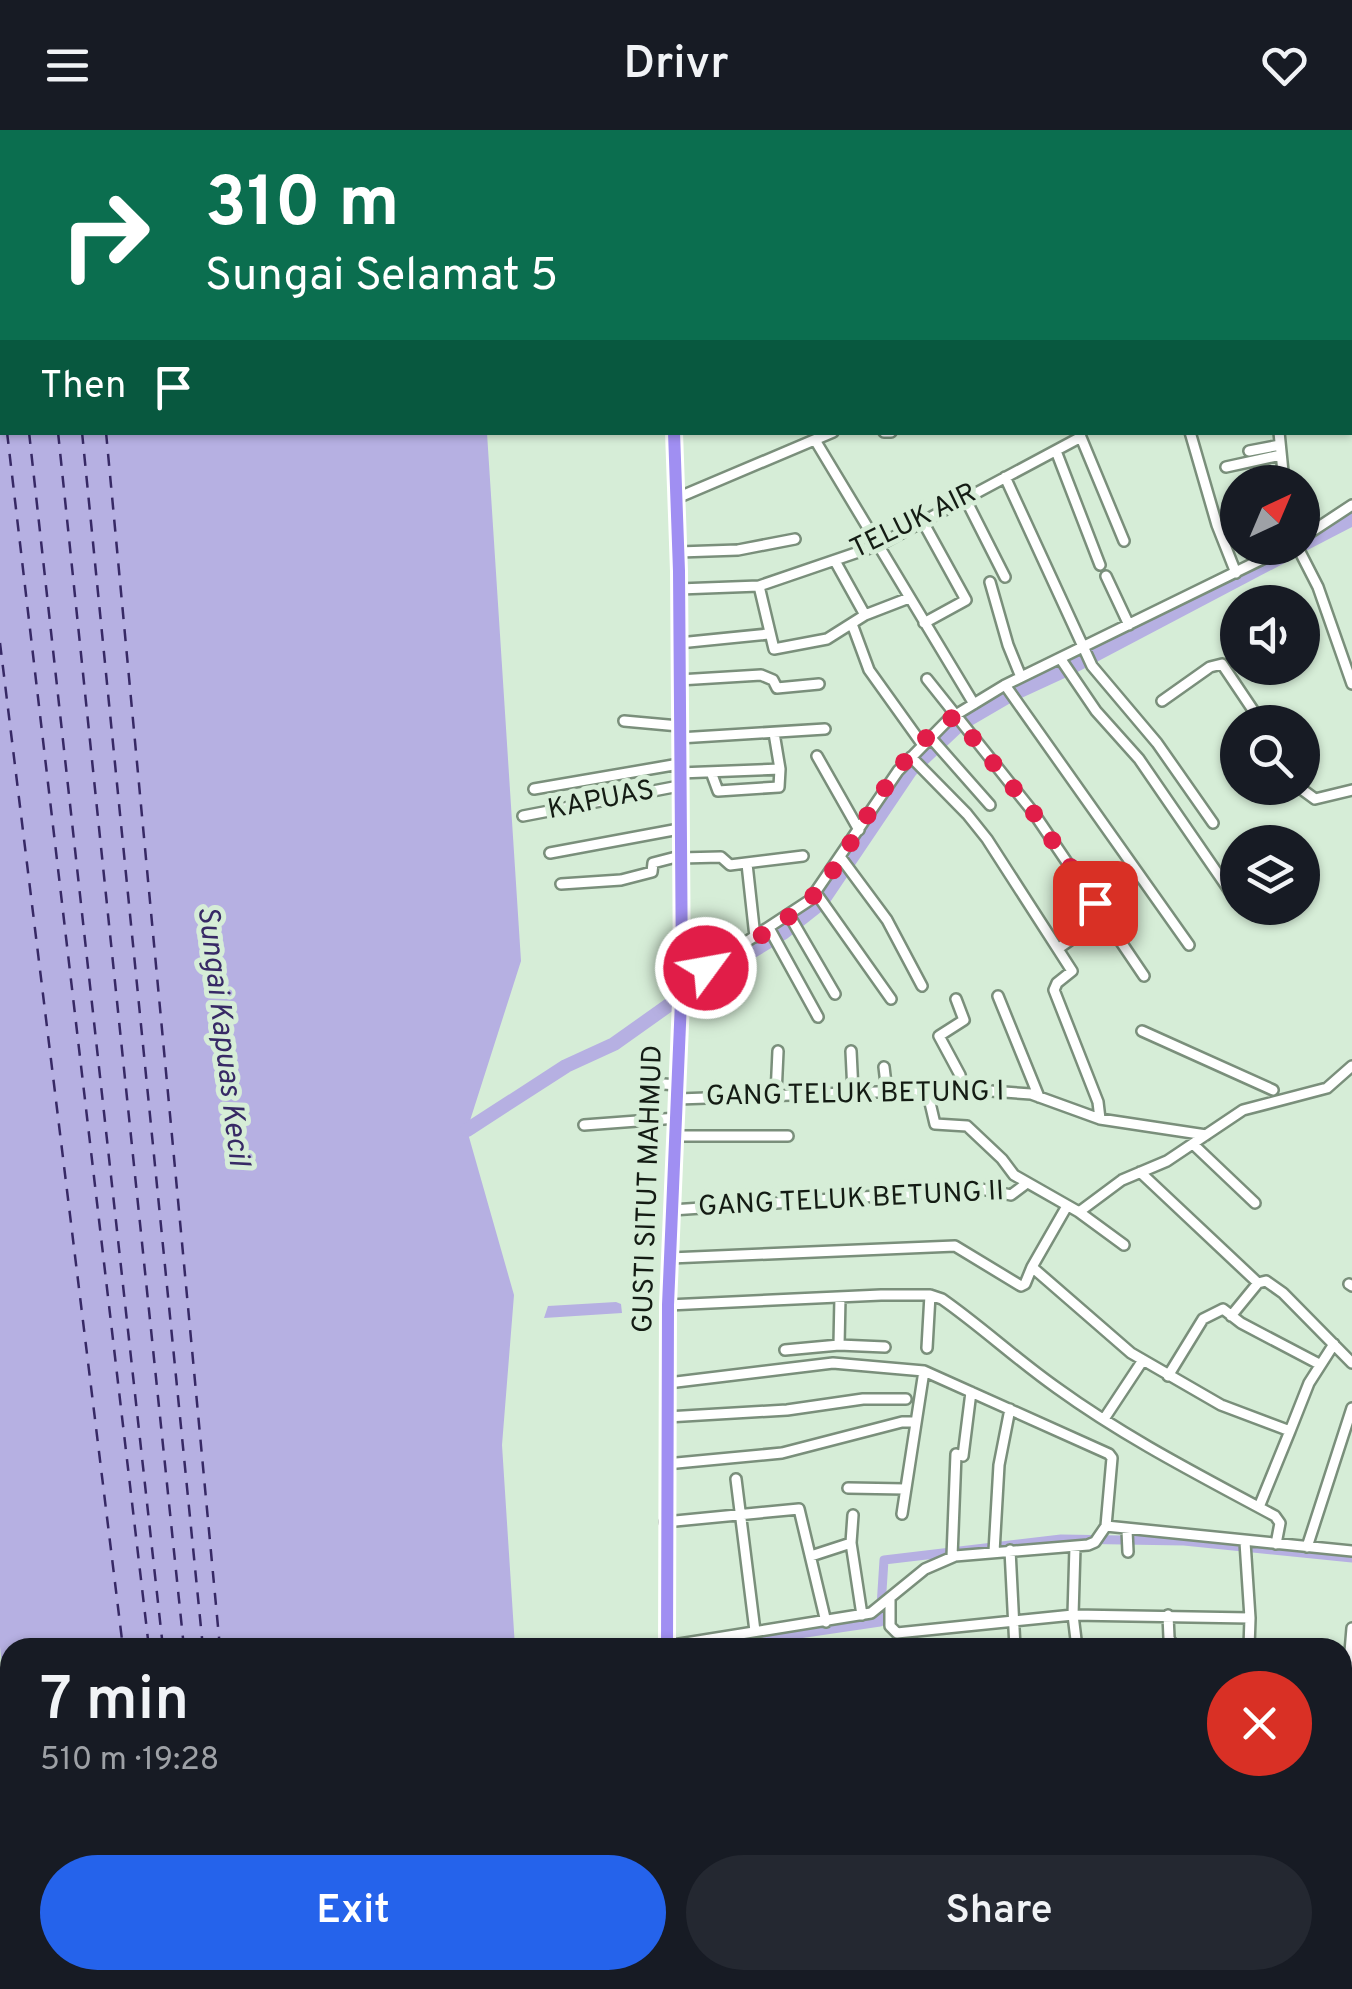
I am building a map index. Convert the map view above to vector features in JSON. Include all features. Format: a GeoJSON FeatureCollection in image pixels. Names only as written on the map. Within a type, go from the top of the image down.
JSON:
{"type":"FeatureCollection","features":[{"type":"Feature","properties":{"kind":"highway","name":"GUSTI SITUT MAHMUD"},"geometry":{"type":"LineString","coordinates":[[667,1638],[668,1304],[681,981],[679,552],[674,435]]}},
{"type":"Feature","properties":{"kind":"street"},"geometry":{"type":"LineString","coordinates":[[676,498],[826,435]]}},
{"type":"Feature","properties":{"kind":"street"},"geometry":{"type":"LineString","coordinates":[[1080,435],[1124,540]]}},
{"type":"Feature","properties":{"kind":"street","name":"TELUK AIR"},"geometry":{"type":"LineString","coordinates":[[679,589],[759,586],[879,545],[1080,435]]}},
{"type":"Feature","properties":{"kind":"street"},"geometry":{"type":"LineString","coordinates":[[1191,435],[1217,524],[1236,572]]}},
{"type":"Feature","properties":{"kind":"street"},"geometry":{"type":"LineString","coordinates":[[1279,435],[1282,465]]}},
{"type":"Feature","properties":{"kind":"street"},"geometry":{"type":"LineString","coordinates":[[815,440],[974,704]]}},
{"type":"Feature","properties":{"kind":"street"},"geometry":{"type":"LineString","coordinates":[[1248,451],[1280,450]]}},
{"type":"Feature","properties":{"kind":"street"},"geometry":{"type":"LineString","coordinates":[[1232,465],[1280,450]]}},
{"type":"Feature","properties":{"kind":"street"},"geometry":{"type":"LineString","coordinates":[[1056,451],[1100,564]]}},
{"type":"Feature","properties":{"kind":"street"},"geometry":{"type":"LineString","coordinates":[[1005,476],[1092,666],[1157,743],[1213,823]]}},
{"type":"Feature","properties":{"kind":"street"},"geometry":{"type":"LineString","coordinates":[[965,498],[1006,577]]}},
{"type":"Feature","properties":{"kind":"street"},"geometry":{"type":"LineString","coordinates":[[1320,526],[1352,506]]}},
{"type":"Feature","properties":{"kind":"street"},"geometry":{"type":"LineString","coordinates":[[923,522],[966,600],[924,623]]}},
{"type":"Feature","properties":{"kind":"street"},"geometry":{"type":"LineString","coordinates":[[679,552],[738,550],[796,539]]}},
{"type":"Feature","properties":{"kind":"street"},"geometry":{"type":"LineString","coordinates":[[835,560],[866,615]]}},
{"type":"Feature","properties":{"kind":"street"},"geometry":{"type":"LineString","coordinates":[[681,981],[710,977],[756,936],[771,935],[790,917],[820,899],[845,864],[860,830],[913,759],[960,721],[974,704],[1009,692],[1021,677],[1065,666],[1128,625],[1250,565]]}},
{"type":"Feature","properties":{"kind":"street"},"geometry":{"type":"LineString","coordinates":[[1305,565],[1352,684]]}},
{"type":"Feature","properties":{"kind":"street"},"geometry":{"type":"LineString","coordinates":[[1106,576],[1128,625]]}},
{"type":"Feature","properties":{"kind":"street"},"geometry":{"type":"LineString","coordinates":[[990,582],[1021,677]]}},
{"type":"Feature","properties":{"kind":"street"},"geometry":{"type":"LineString","coordinates":[[759,586],[768,634],[776,649],[826,639],[866,615],[909,598]]}},
{"type":"Feature","properties":{"kind":"street"},"geometry":{"type":"LineString","coordinates":[[852,624],[869,670],[990,805]]}},
{"type":"Feature","properties":{"kind":"street"},"geometry":{"type":"LineString","coordinates":[[679,644],[768,634]]}},
{"type":"Feature","properties":{"kind":"street"},"geometry":{"type":"LineString","coordinates":[[1337,638],[1350,636]]}},
{"type":"Feature","properties":{"kind":"street"},"geometry":{"type":"LineString","coordinates":[[1162,702],[1194,677],[1222,664],[1250,705]]}},
{"type":"Feature","properties":{"kind":"street"},"geometry":{"type":"LineString","coordinates":[[1065,666],[1096,711],[1140,759],[1220,877]]}},
{"type":"Feature","properties":{"kind":"street"},"geometry":{"type":"LineString","coordinates":[[679,680],[761,675],[772,680],[777,688],[819,684]]}},
{"type":"Feature","properties":{"kind":"street"},"geometry":{"type":"LineString","coordinates":[[927,680],[1033,812],[1144,976]]}},
{"type":"Feature","properties":{"kind":"street"},"geometry":{"type":"LineString","coordinates":[[1009,692],[1189,945]]}},
{"type":"Feature","properties":{"kind":"street"},"geometry":{"type":"LineString","coordinates":[[624,721],[679,732],[825,729]]}},
{"type":"Feature","properties":{"kind":"street"},"geometry":{"type":"LineString","coordinates":[[711,772],[718,791],[779,787],[774,733]]}},
{"type":"Feature","properties":{"kind":"street"},"geometry":{"type":"LineString","coordinates":[[817,756],[860,830]]}},
{"type":"Feature","properties":{"kind":"street"},"geometry":{"type":"LineString","coordinates":[[913,759],[987,839],[1073,972],[1057,983],[1054,990],[1098,1102],[1100,1118]]}},
{"type":"Feature","properties":{"kind":"street"},"geometry":{"type":"LineString","coordinates":[[534,789],[679,774],[780,769]]}},
{"type":"Feature","properties":{"kind":"street","name":"KAPUAS"},"geometry":{"type":"LineString","coordinates":[[523,816],[679,774]]}},
{"type":"Feature","properties":{"kind":"street"},"geometry":{"type":"LineString","coordinates":[[1320,798],[1352,790]]}},
{"type":"Feature","properties":{"kind":"street"},"geometry":{"type":"LineString","coordinates":[[550,853],[680,829]]}},
{"type":"Feature","properties":{"kind":"street"},"geometry":{"type":"LineString","coordinates":[[561,884],[621,880],[652,872],[653,863],[680,857],[719,856],[730,865],[803,856]]}},
{"type":"Feature","properties":{"kind":"street"},"geometry":{"type":"LineString","coordinates":[[747,864],[756,936]]}},
{"type":"Feature","properties":{"kind":"street"},"geometry":{"type":"LineString","coordinates":[[845,864],[887,920],[922,986]]}},
{"type":"Feature","properties":{"kind":"street"},"geometry":{"type":"LineString","coordinates":[[820,899],[890,998]]}},
{"type":"Feature","properties":{"kind":"street"},"geometry":{"type":"LineString","coordinates":[[1059,948],[1092,925],[1083,911],[1095,903]]}},
{"type":"Feature","properties":{"kind":"street"},"geometry":{"type":"LineString","coordinates":[[790,917],[835,994]]}},
{"type":"Feature","properties":{"kind":"street"},"geometry":{"type":"LineString","coordinates":[[771,935],[818,1017]]}},
{"type":"Feature","properties":{"kind":"street"},"geometry":{"type":"LineString","coordinates":[[998,996],[1038,1097]]}},
{"type":"Feature","properties":{"kind":"street"},"geometry":{"type":"LineString","coordinates":[[956,999],[964,1020],[940,1036],[960,1075],[962,1088]]}},
{"type":"Feature","properties":{"kind":"street"},"geometry":{"type":"LineString","coordinates":[[1142,1031],[1275,1087],[1271,1101]]}},
{"type":"Feature","properties":{"kind":"street"},"geometry":{"type":"LineString","coordinates":[[776,1095],[778,1051]]}},
{"type":"Feature","properties":{"kind":"street"},"geometry":{"type":"LineString","coordinates":[[851,1051],[853,1092]]}},
{"type":"Feature","properties":{"kind":"street"},"geometry":{"type":"LineString","coordinates":[[1079,1212],[1122,1180],[1167,1161],[1243,1110],[1304,1095],[1339,1080],[1352,1066]]}},
{"type":"Feature","properties":{"kind":"street"},"geometry":{"type":"LineString","coordinates":[[884,1067],[887,1092]]}},
{"type":"Feature","properties":{"kind":"street"},"geometry":{"type":"LineString","coordinates":[[1339,1080],[1352,1084]]}},
{"type":"Feature","properties":{"kind":"street","name":"GANG TELUK BETUNG I"},"geometry":{"type":"LineString","coordinates":[[648,1083],[678,1092],[776,1095],[1006,1090],[1100,1118],[1206,1135]]}},
{"type":"Feature","properties":{"kind":"street"},"geometry":{"type":"LineString","coordinates":[[927,1090],[935,1124],[967,1126],[1014,1175],[1079,1212],[1124,1246]]}},
{"type":"Feature","properties":{"kind":"street"},"geometry":{"type":"LineString","coordinates":[[584,1126],[677,1118]]}},
{"type":"Feature","properties":{"kind":"street"},"geometry":{"type":"LineString","coordinates":[[676,1136],[788,1136]]}},
{"type":"Feature","properties":{"kind":"street"},"geometry":{"type":"LineString","coordinates":[[1194,1144],[1256,1203]]}},
{"type":"Feature","properties":{"kind":"street"},"geometry":{"type":"LineString","coordinates":[[1140,1172],[1258,1283]]}},
{"type":"Feature","properties":{"kind":"street","name":"GANG TELUK BETUNG II"},"geometry":{"type":"LineString","coordinates":[[672,1210],[981,1189],[1011,1195],[1028,1183]]}},
{"type":"Feature","properties":{"kind":"street"},"geometry":{"type":"LineString","coordinates":[[670,1258],[955,1246],[1021,1286],[1067,1206]]}},
{"type":"Feature","properties":{"kind":"street"},"geometry":{"type":"LineString","coordinates":[[1032,1267],[1142,1360],[1221,1404],[1290,1431]]}},
{"type":"Feature","properties":{"kind":"street"},"geometry":{"type":"LineString","coordinates":[[1231,1316],[1258,1283],[1266,1281],[1352,1363]]}},
{"type":"Feature","properties":{"kind":"street"},"geometry":{"type":"LineString","coordinates":[[668,1304],[930,1295],[942,1298],[1045,1379],[1104,1418],[1179,1466],[1280,1521],[1276,1544]]}},
{"type":"Feature","properties":{"kind":"street"},"geometry":{"type":"LineString","coordinates":[[926,1348],[930,1295]]}},
{"type":"Feature","properties":{"kind":"street"},"geometry":{"type":"LineString","coordinates":[[839,1346],[840,1297]]}},
{"type":"Feature","properties":{"kind":"street"},"geometry":{"type":"LineString","coordinates":[[1168,1376],[1203,1319],[1223,1309],[1319,1364]]}},
{"type":"Feature","properties":{"kind":"street"},"geometry":{"type":"LineString","coordinates":[[1259,1507],[1319,1364],[1334,1344]]}},
{"type":"Feature","properties":{"kind":"street"},"geometry":{"type":"LineString","coordinates":[[785,1350],[885,1347]]}},
{"type":"Feature","properties":{"kind":"street"},"geometry":{"type":"LineString","coordinates":[[1104,1418],[1142,1360]]}},
{"type":"Feature","properties":{"kind":"street"},"geometry":{"type":"LineString","coordinates":[[668,1383],[833,1363],[924,1371],[1111,1456],[1100,1534]]}},
{"type":"Feature","properties":{"kind":"street"},"geometry":{"type":"LineString","coordinates":[[902,1514],[924,1371]]}},
{"type":"Feature","properties":{"kind":"street"},"geometry":{"type":"LineString","coordinates":[[952,1552],[956,1454],[963,1456],[971,1392]]}},
{"type":"Feature","properties":{"kind":"street"},"geometry":{"type":"LineString","coordinates":[[667,1417],[786,1410],[852,1400],[906,1399]]}},
{"type":"Feature","properties":{"kind":"street"},"geometry":{"type":"LineString","coordinates":[[1307,1548],[1352,1408]]}},
{"type":"Feature","properties":{"kind":"street"},"geometry":{"type":"LineString","coordinates":[[994,1552],[1000,1465],[1010,1409]]}},
{"type":"Feature","properties":{"kind":"street"},"geometry":{"type":"LineString","coordinates":[[666,1464],[782,1453],[902,1422],[916,1422]]}},
{"type":"Feature","properties":{"kind":"street"},"geometry":{"type":"LineString","coordinates":[[736,1479],[755,1631]]}},
{"type":"Feature","properties":{"kind":"street"},"geometry":{"type":"LineString","coordinates":[[848,1488],[905,1489]]}},
{"type":"Feature","properties":{"kind":"street"},"geometry":{"type":"LineString","coordinates":[[665,1522],[799,1510],[826,1622]]}},
{"type":"Feature","properties":{"kind":"street"},"geometry":{"type":"LineString","coordinates":[[854,1515],[851,1542],[866,1614]]}},
{"type":"Feature","properties":{"kind":"street"},"geometry":{"type":"LineString","coordinates":[[716,1638],[866,1614],[952,1552],[1075,1547],[1100,1534],[1128,1540],[1276,1544],[1352,1551]]}},
{"type":"Feature","properties":{"kind":"street"},"geometry":{"type":"LineString","coordinates":[[811,1556],[851,1542]]}},
{"type":"Feature","properties":{"kind":"street"},"geometry":{"type":"LineString","coordinates":[[1245,1546],[1249,1638]]}},
{"type":"Feature","properties":{"kind":"street"},"geometry":{"type":"LineString","coordinates":[[1075,1547],[1076,1638]]}},
{"type":"Feature","properties":{"kind":"street"},"geometry":{"type":"LineString","coordinates":[[1010,1550],[1015,1638]]}},
{"type":"Feature","properties":{"kind":"street"},"geometry":{"type":"LineString","coordinates":[[889,1601],[890,1626],[897,1634],[1073,1615],[1250,1618]]}},
{"type":"Feature","properties":{"kind":"street"},"geometry":{"type":"LineString","coordinates":[[1168,1615],[1169,1638]]}},
{"type":"Feature","properties":{"kind":"water","name":"Sungai Kapuas Kecil"},"geometry":{"type":"Polygon","coordinates":[[[0,435],[487,435],[521,961],[467,1130],[514,1295],[502,1445],[514,1638],[0,1638],[0,435]]]}},
{"type":"Feature","properties":{"kind":"water"},"geometry":{"type":"Polygon","coordinates":[[[621,1304],[622,1313],[544,1318],[548,1306],[621,1304]]]}},
{"type":"Feature","properties":{"kind":"waterway"},"geometry":{"type":"LineString","coordinates":[[1320,536],[1352,519]]}},
{"type":"Feature","properties":{"kind":"waterway"},"geometry":{"type":"LineString","coordinates":[[467,1130],[566,1066],[614,1044],[707,978],[783,933],[821,903],[910,771],[959,725],[1266,565]]}},
{"type":"Feature","properties":{"kind":"waterway"},"geometry":{"type":"LineString","coordinates":[[772,1638],[880,1622],[884,1560],[1061,1539],[1184,1541],[1352,1558]]}},
{"type":"Feature","properties":{"kind":"ferry route"},"geometry":{"type":"LineString","coordinates":[[7,435],[148,1638]]}},
{"type":"Feature","properties":{"kind":"ferry route"},"geometry":{"type":"LineString","coordinates":[[29,435],[162,1638]]}},
{"type":"Feature","properties":{"kind":"ferry route"},"geometry":{"type":"LineString","coordinates":[[58,435],[183,1638]]}},
{"type":"Feature","properties":{"kind":"ferry route"},"geometry":{"type":"LineString","coordinates":[[82,435],[202,1638]]}},
{"type":"Feature","properties":{"kind":"ferry route"},"geometry":{"type":"LineString","coordinates":[[106,435],[219,1638]]}},
{"type":"Feature","properties":{"kind":"ferry route"},"geometry":{"type":"LineString","coordinates":[[0,643],[122,1638]]}},
{"type":"Feature","properties":{"kind":"route"},"geometry":{"type":"LineString","coordinates":[[706,968],[810,900],[898,771],[955,716],[1033,812],[1095,903]]}}]}
